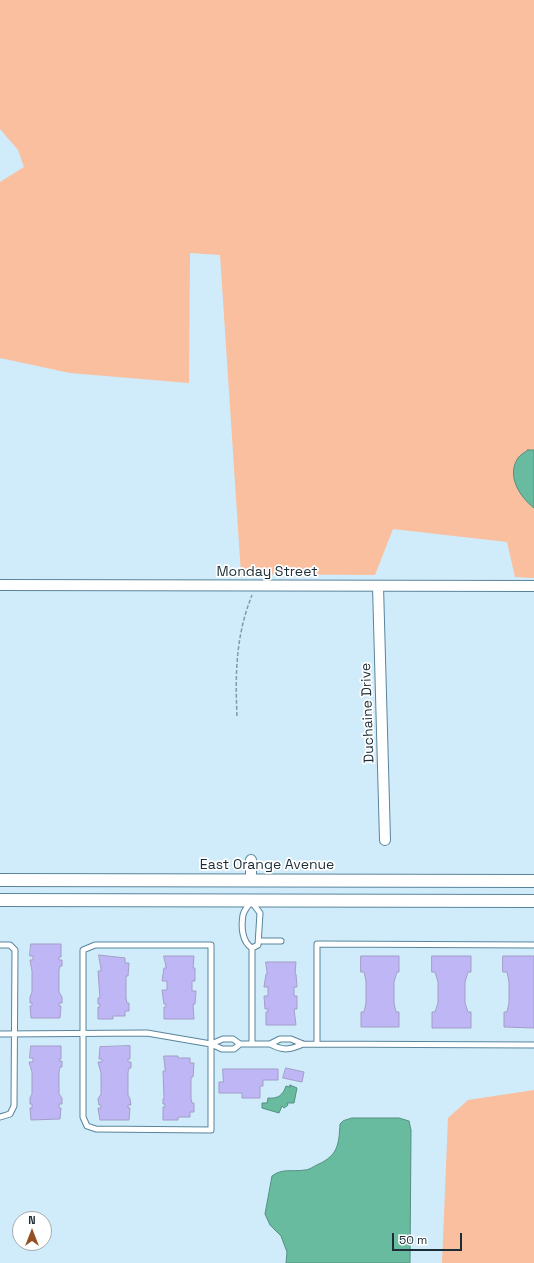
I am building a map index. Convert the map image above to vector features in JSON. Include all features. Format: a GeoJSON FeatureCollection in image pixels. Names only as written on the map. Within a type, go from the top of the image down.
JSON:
{"type":"FeatureCollection","features":[{"type":"Feature","properties":{"kind":"street","name":"Monday Street"},"geometry":{"type":"LineString","coordinates":[[0,585],[534,586]]}},
{"type":"Feature","properties":{"kind":"street","name":"Duchaine Drive"},"geometry":{"type":"LineString","coordinates":[[378,586],[385,840]]}},
{"type":"Feature","properties":{"kind":"street"},"geometry":{"type":"LineString","coordinates":[[251,860],[252,901]]}},
{"type":"Feature","properties":{"kind":"street","name":"East Orange Avenue"},"geometry":{"type":"LineString","coordinates":[[0,880],[534,881]]}},
{"type":"Feature","properties":{"kind":"street"},"geometry":{"type":"LineString","coordinates":[[0,900],[534,901]]}},
{"type":"Feature","properties":{"kind":"lane"},"geometry":{"type":"LineString","coordinates":[[252,901],[260,913],[259,941],[258,945],[252,948],[247,945],[243,938],[243,914],[252,901]]}},
{"type":"Feature","properties":{"kind":"lane"},"geometry":{"type":"LineString","coordinates":[[259,941],[281,941]]}},
{"type":"Feature","properties":{"kind":"lane"},"geometry":{"type":"LineString","coordinates":[[0,944],[10,944],[15,950],[14,1106],[10,1114],[0,1116]]}},
{"type":"Feature","properties":{"kind":"lane"},"geometry":{"type":"LineString","coordinates":[[317,1044],[317,944],[534,945]]}},
{"type":"Feature","properties":{"kind":"lane"},"geometry":{"type":"LineString","coordinates":[[95,945],[211,945],[211,1044],[211,1130],[96,1129],[86,1126],[83,1118],[83,950],[95,945]]}},
{"type":"Feature","properties":{"kind":"lane"},"geometry":{"type":"LineString","coordinates":[[252,948],[252,1044]]}},
{"type":"Feature","properties":{"kind":"lane"},"geometry":{"type":"LineString","coordinates":[[0,1034],[147,1033],[211,1044],[222,1049],[234,1049],[240,1044]]}},
{"type":"Feature","properties":{"kind":"lane"},"geometry":{"type":"LineString","coordinates":[[211,1044],[223,1039],[233,1039],[240,1044],[270,1044],[280,1039],[291,1039],[303,1044],[534,1045]]}},
{"type":"Feature","properties":{"kind":"lane"},"geometry":{"type":"LineString","coordinates":[[270,1044],[280,1049],[291,1049],[303,1044]]}},
{"type":"Feature","properties":{"kind":"path"},"geometry":{"type":"LineString","coordinates":[[237,716],[236,662],[246,610],[256,586]]}},
{"type":"Feature","properties":{"kind":"shaded area"},"geometry":{"type":"Polygon","coordinates":[[[0,0],[534,0],[534,578],[515,577],[507,542],[393,529],[375,575],[241,574],[220,255],[190,253],[189,383],[70,373],[0,358],[0,182],[24,167],[18,150],[0,129],[0,0]]]}},
{"type":"Feature","properties":{"kind":"shaded area"},"geometry":{"type":"Polygon","coordinates":[[[528,450],[534,450],[534,508],[524,498],[516,486],[513,472],[519,457],[528,450]]]}},
{"type":"Feature","properties":{"kind":"shaded area"},"geometry":{"type":"Polygon","coordinates":[[[290,1085],[297,1088],[294,1103],[287,1103],[288,1105],[284,1108],[282,1106],[279,1113],[262,1108],[262,1103],[267,1103],[268,1098],[280,1096],[286,1086],[290,1087],[290,1085]]]}},
{"type":"Feature","properties":{"kind":"shaded area"},"geometry":{"type":"Polygon","coordinates":[[[534,1090],[534,1263],[442,1263],[448,1118],[468,1100],[534,1090]]]}},
{"type":"Feature","properties":{"kind":"shaded area"},"geometry":{"type":"Polygon","coordinates":[[[352,1118],[399,1118],[409,1121],[411,1130],[410,1263],[286,1263],[287,1252],[281,1236],[270,1225],[265,1214],[272,1176],[283,1171],[307,1170],[325,1161],[334,1153],[338,1143],[340,1124],[343,1121],[352,1118]]]}},
{"type":"Feature","properties":{"kind":"building"},"geometry":{"type":"Polygon","coordinates":[[[31,944],[61,944],[61,957],[59,957],[59,960],[62,960],[62,966],[60,966],[59,970],[59,992],[62,997],[62,1003],[59,1003],[59,1006],[61,1006],[60,1018],[31,1018],[30,1006],[32,1006],[32,1003],[30,1003],[30,997],[32,992],[32,971],[30,960],[33,960],[33,956],[30,956],[31,944]]]}},
{"type":"Feature","properties":{"kind":"building"},"geometry":{"type":"Polygon","coordinates":[[[99,955],[125,958],[125,963],[129,963],[128,976],[126,976],[126,998],[127,1003],[129,1003],[129,1011],[125,1011],[125,1016],[113,1016],[113,1019],[98,1019],[98,1007],[100,1007],[100,1004],[98,1004],[98,998],[100,998],[98,971],[101,971],[99,955]]]}},
{"type":"Feature","properties":{"kind":"building"},"geometry":{"type":"Polygon","coordinates":[[[164,956],[194,956],[193,968],[195,968],[195,981],[192,981],[192,991],[196,991],[195,1004],[193,1004],[194,1019],[164,1019],[164,1007],[166,1007],[166,1004],[164,1004],[162,990],[167,990],[167,981],[162,981],[164,968],[166,968],[164,956]]]}},
{"type":"Feature","properties":{"kind":"building"},"geometry":{"type":"Polygon","coordinates":[[[361,956],[399,956],[399,972],[397,972],[394,982],[394,1003],[396,1012],[399,1012],[399,1027],[361,1027],[361,1012],[364,1012],[366,1003],[366,981],[364,972],[361,972],[361,956]]]}},
{"type":"Feature","properties":{"kind":"building"},"geometry":{"type":"Polygon","coordinates":[[[432,956],[471,956],[471,972],[468,972],[465,982],[465,1003],[468,1012],[471,1012],[471,1028],[432,1028],[432,1012],[435,1012],[438,1003],[438,982],[435,972],[432,972],[432,956]]]}},
{"type":"Feature","properties":{"kind":"building"},"geometry":{"type":"Polygon","coordinates":[[[503,956],[534,956],[534,1028],[504,1027],[504,1012],[507,1012],[509,1003],[509,982],[507,972],[503,972],[503,956]]]}},
{"type":"Feature","properties":{"kind":"building"},"geometry":{"type":"Polygon","coordinates":[[[266,962],[296,962],[295,974],[297,987],[294,987],[294,996],[297,996],[297,1009],[294,1009],[296,1025],[266,1025],[266,1012],[268,1012],[268,1009],[265,1009],[264,996],[268,996],[268,987],[264,987],[267,974],[266,962]]]}},
{"type":"Feature","properties":{"kind":"building"},"geometry":{"type":"Polygon","coordinates":[[[31,1046],[61,1046],[61,1059],[59,1059],[59,1061],[62,1061],[62,1067],[60,1067],[59,1072],[59,1094],[62,1098],[62,1104],[59,1104],[59,1108],[61,1108],[60,1119],[31,1120],[30,1108],[32,1108],[32,1104],[30,1104],[30,1098],[32,1094],[32,1072],[29,1062],[33,1062],[33,1058],[30,1058],[31,1046]]]}},
{"type":"Feature","properties":{"kind":"building"},"geometry":{"type":"Polygon","coordinates":[[[130,1046],[130,1059],[128,1059],[128,1062],[131,1062],[131,1068],[129,1068],[128,1072],[128,1095],[131,1105],[128,1105],[128,1108],[130,1108],[129,1120],[100,1120],[98,1108],[101,1108],[101,1105],[99,1105],[98,1099],[101,1094],[101,1073],[98,1062],[102,1062],[102,1059],[99,1059],[100,1047],[130,1046]]]}},
{"type":"Feature","properties":{"kind":"building"},"geometry":{"type":"Polygon","coordinates":[[[164,1056],[190,1058],[190,1063],[194,1063],[193,1077],[191,1077],[191,1099],[192,1103],[194,1103],[194,1112],[190,1112],[190,1117],[178,1117],[178,1120],[163,1120],[163,1107],[165,1107],[165,1104],[163,1104],[163,1071],[165,1071],[164,1056]]]}},
{"type":"Feature","properties":{"kind":"building"},"geometry":{"type":"Polygon","coordinates":[[[286,1068],[304,1072],[302,1082],[283,1078],[286,1068]]]}},
{"type":"Feature","properties":{"kind":"building"},"geometry":{"type":"Polygon","coordinates":[[[223,1069],[278,1069],[278,1080],[263,1080],[263,1086],[260,1086],[260,1098],[242,1098],[242,1093],[219,1093],[219,1082],[223,1082],[223,1069]]]}}]}
